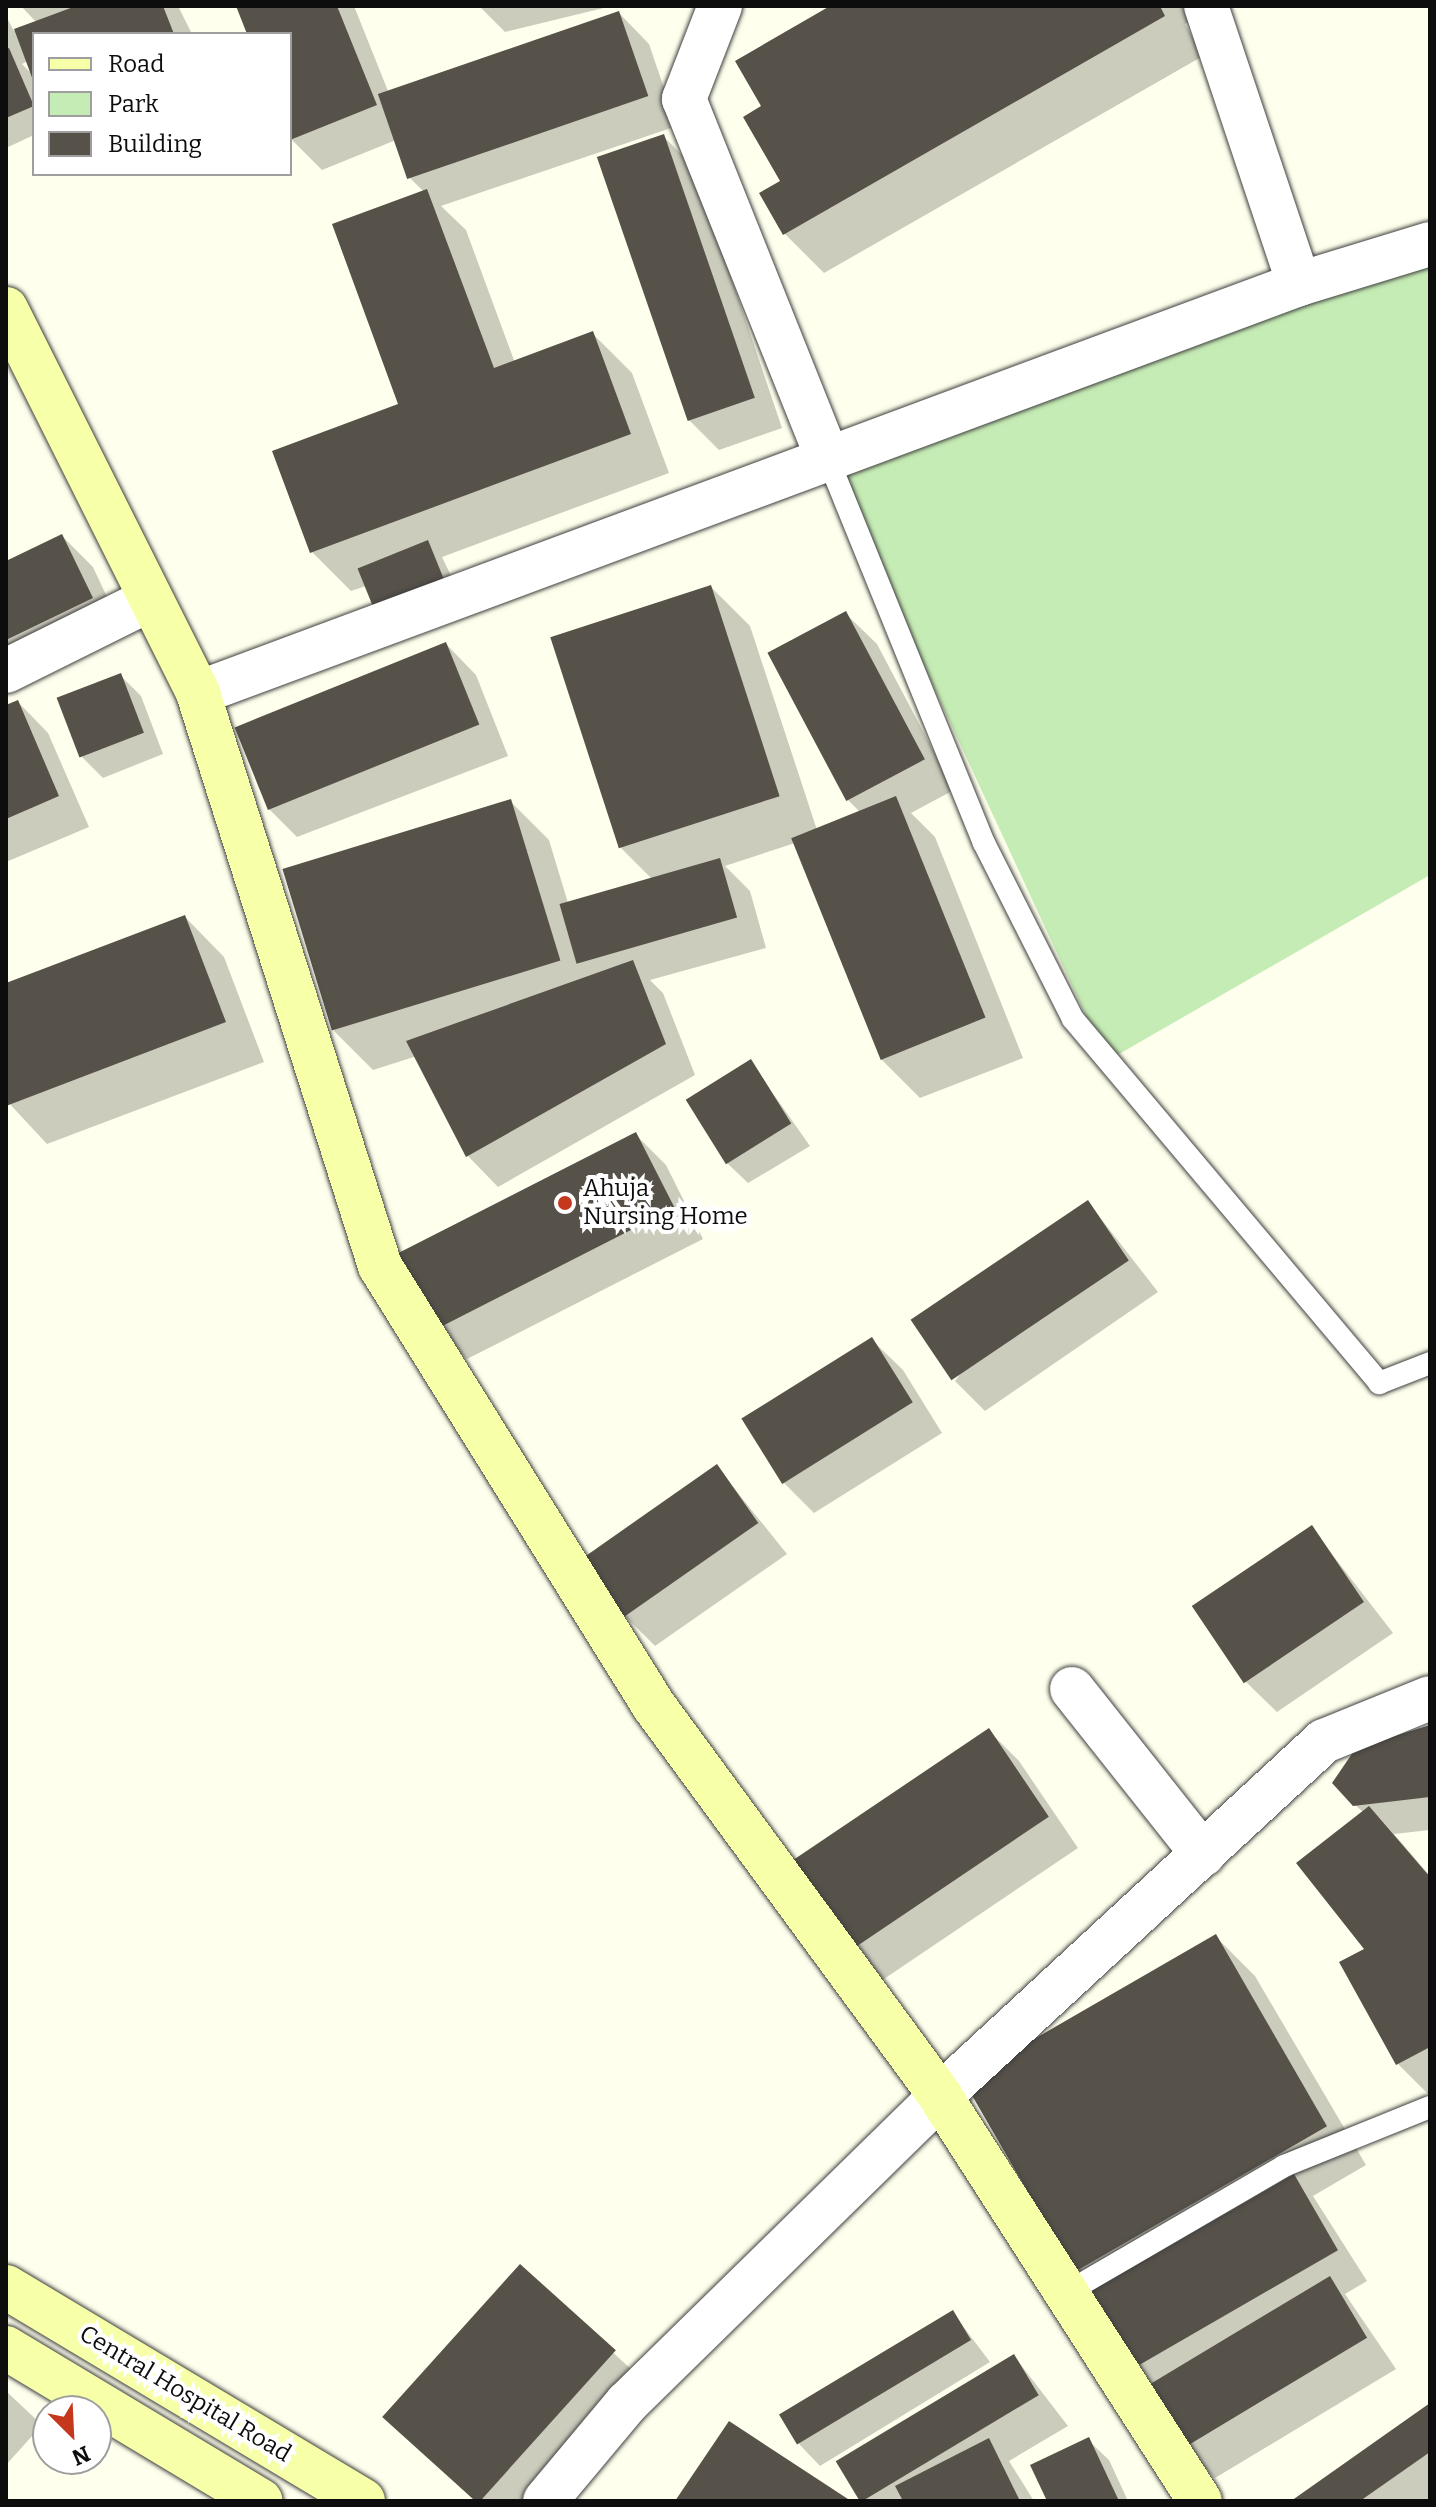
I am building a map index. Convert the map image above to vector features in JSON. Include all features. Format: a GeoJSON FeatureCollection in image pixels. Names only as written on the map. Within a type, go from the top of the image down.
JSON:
{"type":"FeatureCollection","features":[{"type":"Feature","properties":{"kind":"street"},"geometry":{"type":"LineString","coordinates":[[720,6],[684,99],[828,459]]}},
{"type":"Feature","properties":{"kind":"street"},"geometry":{"type":"LineString","coordinates":[[1215,9],[1299,284]]}},
{"type":"Feature","properties":{"kind":"street"},"geometry":{"type":"LineString","coordinates":[[198,693],[1299,284],[1430,244]]}},
{"type":"Feature","properties":{"kind":"street"},"geometry":{"type":"LineString","coordinates":[[6,309],[147,601],[198,693],[380,1266],[654,1706],[940,2096],[1200,2501]]}},
{"type":"Feature","properties":{"kind":"street"},"geometry":{"type":"LineString","coordinates":[[6,671],[147,601]]}},
{"type":"Feature","properties":{"kind":"street"},"geometry":{"type":"LineString","coordinates":[[1072,1689],[1203,1854]]}},
{"type":"Feature","properties":{"kind":"street"},"geometry":{"type":"LineString","coordinates":[[545,2501],[627,2403],[940,2096],[1324,1741],[1430,1698]]}},
{"type":"Feature","properties":{"kind":"street","name":"Central Hospital Road"},"geometry":{"type":"LineString","coordinates":[[6,2287],[363,2501]]}},
{"type":"Feature","properties":{"kind":"street"},"geometry":{"type":"LineString","coordinates":[[6,2348],[261,2501]]}},
{"type":"Feature","properties":{"kind":"lane"},"geometry":{"type":"LineString","coordinates":[[828,459],[984,843],[1073,1019],[1379,1383],[1430,1363]]}},
{"type":"Feature","properties":{"kind":"lane"},"geometry":{"type":"LineString","coordinates":[[1066,2293],[1284,2166],[1430,2107]]}},
{"type":"Feature","properties":{"kind":"green space"},"geometry":{"type":"Polygon","coordinates":[[[1430,257],[1430,875],[1107,1061],[828,459],[1430,257]]]}},
{"type":"Feature","properties":{"kind":"building"},"geometry":{"type":"Polygon","coordinates":[[[76,6],[163,6],[173,32],[32,32],[32,78],[14,29],[76,6]]]}},
{"type":"Feature","properties":{"kind":"building"},"geometry":{"type":"Polygon","coordinates":[[[236,6],[337,6],[377,105],[292,139],[292,32],[246,32],[236,6]]]}},
{"type":"Feature","properties":{"kind":"building"},"geometry":{"type":"Polygon","coordinates":[[[830,6],[1160,6],[1165,16],[783,235],[759,193],[780,181],[743,117],[761,106],[735,61],[830,6]]]}},
{"type":"Feature","properties":{"kind":"building"},"geometry":{"type":"Polygon","coordinates":[[[619,11],[648,96],[407,179],[378,94],[619,11]]]}},
{"type":"Feature","properties":{"kind":"building"},"geometry":{"type":"Polygon","coordinates":[[[9,48],[32,107],[6,118],[6,49],[9,48]]]}},
{"type":"Feature","properties":{"kind":"building"},"geometry":{"type":"Polygon","coordinates":[[[664,134],[755,398],[688,421],[597,157],[664,134]]]}},
{"type":"Feature","properties":{"kind":"building"},"geometry":{"type":"Polygon","coordinates":[[[427,189],[494,368],[593,331],[631,434],[310,553],[272,451],[398,404],[332,224],[427,189]]]}},
{"type":"Feature","properties":{"kind":"building"},"geometry":{"type":"Polygon","coordinates":[[[62,534],[93,598],[6,640],[6,561],[62,534]]]}},
{"type":"Feature","properties":{"kind":"building"},"geometry":{"type":"Polygon","coordinates":[[[428,540],[444,580],[374,608],[358,568],[428,540]]]}},
{"type":"Feature","properties":{"kind":"building"},"geometry":{"type":"Polygon","coordinates":[[[711,585],[780,796],[619,848],[550,637],[711,585]]]}},
{"type":"Feature","properties":{"kind":"building"},"geometry":{"type":"Polygon","coordinates":[[[846,611],[925,759],[846,801],[767,653],[846,611]]]}},
{"type":"Feature","properties":{"kind":"building"},"geometry":{"type":"Polygon","coordinates":[[[446,642],[479,725],[268,810],[235,727],[446,642]]]}},
{"type":"Feature","properties":{"kind":"building"},"geometry":{"type":"Polygon","coordinates":[[[121,673],[144,733],[80,757],[57,698],[121,673]]]}},
{"type":"Feature","properties":{"kind":"building"},"geometry":{"type":"Polygon","coordinates":[[[18,700],[59,796],[6,819],[6,705],[18,700]]]}},
{"type":"Feature","properties":{"kind":"building"},"geometry":{"type":"Polygon","coordinates":[[[896,796],[986,1018],[881,1060],[791,838],[896,796]]]}},
{"type":"Feature","properties":{"kind":"building"},"geometry":{"type":"Polygon","coordinates":[[[511,799],[560,961],[332,1030],[282,869],[511,799]]]}},
{"type":"Feature","properties":{"kind":"building"},"geometry":{"type":"Polygon","coordinates":[[[720,858],[737,918],[577,964],[559,904],[720,858]]]}},
{"type":"Feature","properties":{"kind":"building"},"geometry":{"type":"Polygon","coordinates":[[[185,915],[226,1022],[6,1106],[6,983],[185,915]]]}},
{"type":"Feature","properties":{"kind":"building"},"geometry":{"type":"Polygon","coordinates":[[[633,960],[666,1044],[466,1157],[406,1041],[633,960]]]}},
{"type":"Feature","properties":{"kind":"building"},"geometry":{"type":"Polygon","coordinates":[[[751,1059],[791,1123],[726,1164],[686,1100],[751,1059]]]}},
{"type":"Feature","properties":{"kind":"building"},"geometry":{"type":"Polygon","coordinates":[[[636,1132],[675,1208],[434,1330],[395,1255],[636,1132]]]}},
{"type":"Feature","properties":{"kind":"building"},"geometry":{"type":"Polygon","coordinates":[[[1088,1200],[1129,1261],[951,1380],[911,1320],[1088,1200]]]}},
{"type":"Feature","properties":{"kind":"building"},"geometry":{"type":"Polygon","coordinates":[[[872,1337],[913,1402],[782,1484],[741,1419],[872,1337]]]}},
{"type":"Feature","properties":{"kind":"building"},"geometry":{"type":"Polygon","coordinates":[[[717,1464],[758,1523],[623,1618],[582,1559],[717,1464]]]}},
{"type":"Feature","properties":{"kind":"building"},"geometry":{"type":"Polygon","coordinates":[[[1312,1525],[1364,1602],[1244,1683],[1192,1606],[1312,1525]]]}},
{"type":"Feature","properties":{"kind":"building"},"geometry":{"type":"Polygon","coordinates":[[[1430,1725],[1430,1797],[1353,1806],[1332,1783],[1356,1748],[1430,1725]]]}},
{"type":"Feature","properties":{"kind":"building"},"geometry":{"type":"Polygon","coordinates":[[[989,1728],[1049,1817],[848,1952],[788,1863],[989,1728]]]}},
{"type":"Feature","properties":{"kind":"building"},"geometry":{"type":"Polygon","coordinates":[[[1369,1806],[1430,1877],[1430,2047],[1396,2065],[1339,1962],[1364,1949],[1296,1863],[1369,1806]]]}},
{"type":"Feature","properties":{"kind":"building"},"geometry":{"type":"Polygon","coordinates":[[[1216,1934],[1327,2126],[1074,2272],[963,2080],[1216,1934]]]}},
{"type":"Feature","properties":{"kind":"building"},"geometry":{"type":"Polygon","coordinates":[[[1294,2174],[1338,2250],[1128,2371],[1084,2295],[1294,2174]]]}},
{"type":"Feature","properties":{"kind":"building"},"geometry":{"type":"Polygon","coordinates":[[[520,2264],[616,2350],[480,2501],[475,2501],[382,2417],[520,2264]]]}},
{"type":"Feature","properties":{"kind":"building"},"geometry":{"type":"Polygon","coordinates":[[[1330,2276],[1367,2338],[1182,2449],[1145,2387],[1330,2276]]]}},
{"type":"Feature","properties":{"kind":"building"},"geometry":{"type":"Polygon","coordinates":[[[953,2310],[971,2340],[797,2445],[779,2415],[953,2310]]]}},
{"type":"Feature","properties":{"kind":"building"},"geometry":{"type":"Polygon","coordinates":[[[1014,2354],[1039,2395],[863,2501],[836,2461],[1014,2354]]]}},
{"type":"Feature","properties":{"kind":"building"},"geometry":{"type":"Polygon","coordinates":[[[1430,2403],[1430,2452],[1360,2501],[1291,2501],[1430,2403]]]}},
{"type":"Feature","properties":{"kind":"building"},"geometry":{"type":"Polygon","coordinates":[[[729,2421],[851,2501],[675,2501],[729,2421]]]}},
{"type":"Feature","properties":{"kind":"building"},"geometry":{"type":"Polygon","coordinates":[[[1089,2437],[1119,2501],[1047,2501],[1030,2465],[1089,2437]]]}},
{"type":"Feature","properties":{"kind":"building"},"geometry":{"type":"Polygon","coordinates":[[[989,2438],[1020,2501],[903,2501],[895,2486],[989,2438]]]}},
{"type":"Feature","properties":{"kind":"place","name":"Ahuja Nursing Home"},"geometry":{"type":"Point","coordinates":[565,1203]}}]}
